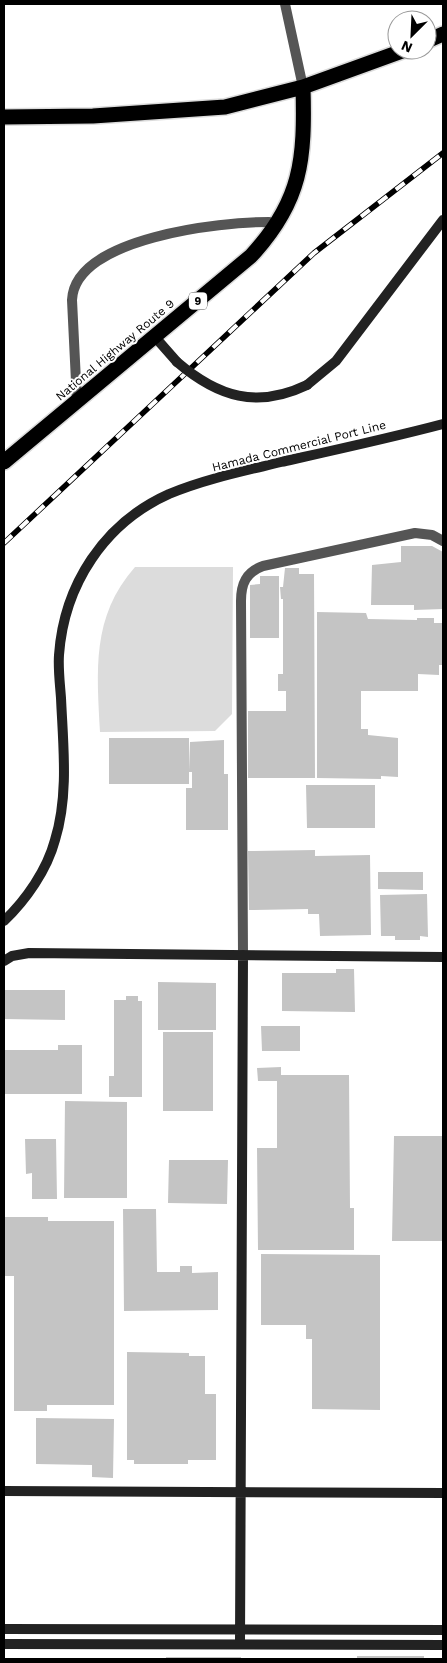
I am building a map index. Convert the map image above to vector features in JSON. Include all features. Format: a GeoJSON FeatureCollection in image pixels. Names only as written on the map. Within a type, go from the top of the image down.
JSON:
{"type":"FeatureCollection","features":[{"type":"Feature","properties":{"kind":"highway"},"geometry":{"type":"LineString","coordinates":[[4,117],[93,116],[225,107],[303,87],[387,57]]}},
{"type":"Feature","properties":{"kind":"highway","name":"National Highway Route 9"},"geometry":{"type":"LineString","coordinates":[[4,462],[252,256],[272,234],[290,202],[301,169],[304,132],[303,87]]}},
{"type":"Feature","properties":{"kind":"street"},"geometry":{"type":"LineString","coordinates":[[286,4],[303,87]]}},
{"type":"Feature","properties":{"kind":"street"},"geometry":{"type":"LineString","coordinates":[[155,337],[177,362],[207,383],[243,398],[274,397],[307,385],[336,361],[443,220]]}},
{"type":"Feature","properties":{"kind":"street"},"geometry":{"type":"LineString","coordinates":[[76,402],[72,300],[74,287],[82,275],[118,250],[163,234],[242,222],[269,222]]}},
{"type":"Feature","properties":{"kind":"street","name":"Hamada Commercial Port Line"},"geometry":{"type":"LineString","coordinates":[[4,921],[36,883],[55,841],[63,798],[64,747],[59,656],[65,614],[81,576],[100,545],[130,517],[169,495],[229,474],[443,424]]}},
{"type":"Feature","properties":{"kind":"street"},"geometry":{"type":"LineString","coordinates":[[240,1644],[243,955],[240,601],[244,581],[254,569],[263,566],[415,533],[432,535],[443,541]]}},
{"type":"Feature","properties":{"kind":"street"},"geometry":{"type":"LineString","coordinates":[[4,961],[12,956],[29,953],[443,958]]}},
{"type":"Feature","properties":{"kind":"street"},"geometry":{"type":"LineString","coordinates":[[4,1492],[443,1490]]}},
{"type":"Feature","properties":{"kind":"street"},"geometry":{"type":"LineString","coordinates":[[4,1629],[443,1630]]}},
{"type":"Feature","properties":{"kind":"street"},"geometry":{"type":"LineString","coordinates":[[4,1644],[443,1645]]}},
{"type":"Feature","properties":{"kind":"shaded area"},"geometry":{"type":"Polygon","coordinates":[[[135,567],[233,567],[232,714],[215,731],[100,732],[98,666],[104,625],[111,605],[121,586],[135,567]]]}},
{"type":"Feature","properties":{"kind":"building"},"geometry":{"type":"Polygon","coordinates":[[[401,546],[432,546],[443,552],[443,609],[414,610],[414,605],[371,605],[372,565],[401,562],[401,546]]]}},
{"type":"Feature","properties":{"kind":"building"},"geometry":{"type":"Polygon","coordinates":[[[285,568],[299,568],[299,574],[314,574],[315,778],[248,778],[248,711],[286,711],[286,691],[278,691],[278,674],[283,674],[283,599],[281,599],[280,587],[283,587],[285,568]]]}},
{"type":"Feature","properties":{"kind":"building"},"geometry":{"type":"Polygon","coordinates":[[[260,576],[279,576],[279,638],[250,638],[250,585],[260,584],[260,576]]]}},
{"type":"Feature","properties":{"kind":"building"},"geometry":{"type":"Polygon","coordinates":[[[317,612],[366,613],[368,619],[417,620],[417,618],[434,618],[434,623],[443,623],[443,665],[439,665],[439,675],[418,674],[418,691],[361,691],[361,729],[368,729],[368,735],[398,738],[398,777],[381,776],[381,779],[317,778],[317,612]]]}},
{"type":"Feature","properties":{"kind":"building"},"geometry":{"type":"Polygon","coordinates":[[[109,738],[189,738],[189,771],[190,742],[224,740],[224,774],[228,774],[228,830],[186,830],[186,788],[192,788],[192,772],[189,772],[189,784],[109,784],[109,738]]]}},
{"type":"Feature","properties":{"kind":"building"},"geometry":{"type":"Polygon","coordinates":[[[306,785],[375,785],[375,828],[307,828],[306,785]]]}},
{"type":"Feature","properties":{"kind":"building"},"geometry":{"type":"Polygon","coordinates":[[[315,850],[315,856],[370,855],[371,935],[320,936],[319,914],[308,914],[308,909],[249,910],[248,851],[315,850]]]}},
{"type":"Feature","properties":{"kind":"building"},"geometry":{"type":"Polygon","coordinates":[[[378,872],[423,872],[423,890],[378,889],[378,872]]]}},
{"type":"Feature","properties":{"kind":"building"},"geometry":{"type":"Polygon","coordinates":[[[427,894],[428,937],[420,936],[420,940],[395,940],[395,936],[381,936],[380,895],[427,894]]]}},
{"type":"Feature","properties":{"kind":"building"},"geometry":{"type":"Polygon","coordinates":[[[336,969],[354,969],[355,1012],[282,1011],[282,973],[336,973],[336,969]]]}},
{"type":"Feature","properties":{"kind":"building"},"geometry":{"type":"Polygon","coordinates":[[[158,982],[216,983],[216,1030],[158,1030],[158,982]]]}},
{"type":"Feature","properties":{"kind":"building"},"geometry":{"type":"Polygon","coordinates":[[[4,990],[65,990],[65,1020],[4,1019],[4,990]]]}},
{"type":"Feature","properties":{"kind":"building"},"geometry":{"type":"Polygon","coordinates":[[[126,996],[138,996],[138,1001],[142,1001],[142,1097],[109,1097],[109,1076],[114,1076],[114,1000],[126,1000],[126,996]]]}},
{"type":"Feature","properties":{"kind":"building"},"geometry":{"type":"Polygon","coordinates":[[[261,1026],[300,1026],[300,1051],[262,1051],[261,1026]]]}},
{"type":"Feature","properties":{"kind":"building"},"geometry":{"type":"Polygon","coordinates":[[[163,1032],[213,1032],[213,1111],[163,1111],[163,1032]]]}},
{"type":"Feature","properties":{"kind":"building"},"geometry":{"type":"Polygon","coordinates":[[[58,1045],[82,1045],[82,1094],[4,1094],[4,1050],[58,1050],[58,1045]]]}},
{"type":"Feature","properties":{"kind":"building"},"geometry":{"type":"Polygon","coordinates":[[[281,1067],[281,1075],[349,1075],[350,1208],[354,1208],[354,1250],[258,1250],[257,1148],[277,1148],[277,1081],[258,1081],[257,1068],[281,1067]]]}},
{"type":"Feature","properties":{"kind":"building"},"geometry":{"type":"Polygon","coordinates":[[[65,1101],[127,1102],[127,1198],[64,1198],[65,1101]]]}},
{"type":"Feature","properties":{"kind":"building"},"geometry":{"type":"Polygon","coordinates":[[[394,1136],[443,1136],[443,1241],[392,1241],[394,1136]]]}},
{"type":"Feature","properties":{"kind":"building"},"geometry":{"type":"Polygon","coordinates":[[[25,1139],[56,1139],[57,1199],[32,1199],[32,1173],[26,1174],[25,1139]]]}},
{"type":"Feature","properties":{"kind":"building"},"geometry":{"type":"Polygon","coordinates":[[[169,1160],[228,1160],[227,1204],[168,1203],[169,1160]]]}},
{"type":"Feature","properties":{"kind":"building"},"geometry":{"type":"Polygon","coordinates":[[[123,1209],[156,1209],[157,1272],[180,1272],[180,1266],[192,1266],[192,1273],[218,1272],[218,1310],[124,1311],[123,1209]]]}},
{"type":"Feature","properties":{"kind":"building"},"geometry":{"type":"Polygon","coordinates":[[[4,1217],[48,1217],[48,1221],[114,1221],[114,1405],[47,1405],[47,1411],[14,1411],[14,1276],[4,1276],[4,1217]]]}},
{"type":"Feature","properties":{"kind":"building"},"geometry":{"type":"Polygon","coordinates":[[[261,1254],[380,1255],[380,1410],[312,1409],[312,1339],[306,1339],[306,1325],[261,1325],[261,1254]]]}},
{"type":"Feature","properties":{"kind":"building"},"geometry":{"type":"Polygon","coordinates":[[[127,1352],[189,1353],[189,1356],[205,1356],[205,1394],[216,1394],[216,1460],[188,1460],[188,1464],[134,1464],[134,1460],[127,1460],[127,1352]]]}},
{"type":"Feature","properties":{"kind":"building"},"geometry":{"type":"Polygon","coordinates":[[[36,1418],[114,1419],[113,1478],[92,1477],[92,1465],[36,1464],[36,1418]]]}},
{"type":"Feature","properties":{"kind":"building"},"geometry":{"type":"Polygon","coordinates":[[[357,1656],[424,1656],[424,1659],[357,1659],[357,1656]]]}},
{"type":"Feature","properties":{"kind":"building"},"geometry":{"type":"Polygon","coordinates":[[[166,1657],[241,1657],[241,1659],[166,1659],[166,1657]]]}},
{"type":"Feature","properties":{"kind":"railway"},"geometry":{"type":"LineString","coordinates":[[4,543],[314,253],[443,153]]}}]}
